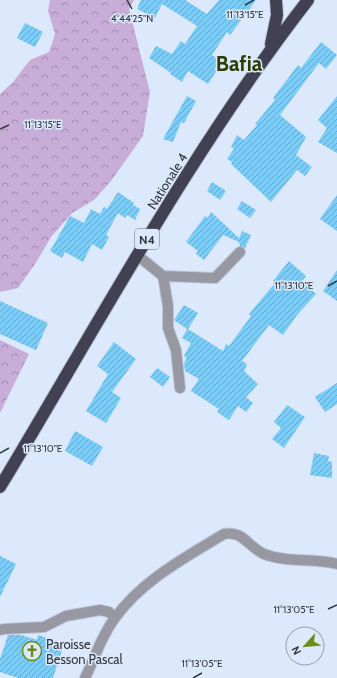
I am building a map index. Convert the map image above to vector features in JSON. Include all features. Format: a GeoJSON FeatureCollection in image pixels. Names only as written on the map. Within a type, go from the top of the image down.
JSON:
{"type":"FeatureCollection","features":[{"type":"Feature","properties":{"kind":"highway"},"geometry":{"type":"LineString","coordinates":[[270,49],[277,15],[276,0]]}},
{"type":"Feature","properties":{"kind":"highway","name":"Nationale 4"},"geometry":{"type":"LineString","coordinates":[[0,487],[137,255],[229,108],[270,49],[308,0]]}},
{"type":"Feature","properties":{"kind":"street"},"geometry":{"type":"LineString","coordinates":[[137,255],[163,276],[215,278],[240,252]]}},
{"type":"Feature","properties":{"kind":"street"},"geometry":{"type":"LineString","coordinates":[[163,276],[168,306],[168,328],[176,350],[180,388]]}},
{"type":"Feature","properties":{"kind":"street"},"geometry":{"type":"LineString","coordinates":[[85,678],[96,651],[115,618],[147,586],[182,560],[224,534],[238,534],[261,553],[275,558],[337,564]]}},
{"type":"Feature","properties":{"kind":"street"},"geometry":{"type":"LineString","coordinates":[[0,630],[4,628],[44,627],[66,616],[100,610],[109,612],[115,618]]}},
{"type":"Feature","properties":{"kind":"green space"},"geometry":{"type":"Polygon","coordinates":[[[50,0],[134,0],[129,9],[150,92],[143,136],[111,181],[94,200],[72,213],[51,237],[37,261],[18,288],[0,292],[0,94],[13,82],[30,60],[49,52],[55,34],[48,11],[50,0]]]}},
{"type":"Feature","properties":{"kind":"green space"},"geometry":{"type":"Polygon","coordinates":[[[0,340],[29,354],[0,413],[0,340]]]}},
{"type":"Feature","properties":{"kind":"building"},"geometry":{"type":"Polygon","coordinates":[[[141,0],[185,0],[207,14],[219,0],[256,0],[230,35],[227,32],[212,55],[220,61],[214,69],[217,70],[208,84],[188,71],[182,82],[149,58],[156,46],[172,54],[181,41],[185,44],[197,26],[162,4],[155,18],[137,9],[141,0]]]}},
{"type":"Feature","properties":{"kind":"building"},"geometry":{"type":"Polygon","coordinates":[[[25,23],[43,32],[35,47],[17,38],[25,23]]]}},
{"type":"Feature","properties":{"kind":"building"},"geometry":{"type":"Polygon","coordinates":[[[321,42],[337,55],[326,69],[319,63],[280,115],[306,137],[296,155],[312,167],[305,176],[297,170],[271,202],[231,164],[232,162],[227,159],[234,149],[231,147],[237,135],[244,140],[275,100],[273,98],[298,65],[301,68],[321,42]]]}},
{"type":"Feature","properties":{"kind":"building"},"geometry":{"type":"Polygon","coordinates":[[[187,96],[196,101],[184,123],[181,122],[173,142],[163,139],[187,96]]]}},
{"type":"Feature","properties":{"kind":"building"},"geometry":{"type":"Polygon","coordinates":[[[337,96],[337,153],[318,142],[327,128],[318,120],[337,96]]]}},
{"type":"Feature","properties":{"kind":"building"},"geometry":{"type":"Polygon","coordinates":[[[212,182],[226,191],[220,200],[207,191],[212,182]]]}},
{"type":"Feature","properties":{"kind":"building"},"geometry":{"type":"Polygon","coordinates":[[[118,192],[140,209],[135,220],[127,215],[125,218],[118,213],[106,235],[109,237],[102,250],[92,244],[83,262],[65,252],[62,258],[50,251],[70,216],[84,223],[91,209],[100,214],[104,207],[107,209],[118,192]]]}},
{"type":"Feature","properties":{"kind":"building"},"geometry":{"type":"Polygon","coordinates":[[[337,195],[337,231],[320,219],[337,195]]]}},
{"type":"Feature","properties":{"kind":"building"},"geometry":{"type":"Polygon","coordinates":[[[242,201],[256,210],[250,218],[237,209],[242,201]]]}},
{"type":"Feature","properties":{"kind":"building"},"geometry":{"type":"Polygon","coordinates":[[[211,212],[239,238],[242,231],[251,235],[245,248],[240,246],[239,242],[223,235],[204,260],[196,254],[198,251],[186,242],[205,216],[208,218],[211,212]]]}},
{"type":"Feature","properties":{"kind":"building"},"geometry":{"type":"Polygon","coordinates":[[[289,261],[306,276],[302,281],[316,294],[297,315],[283,335],[269,325],[242,361],[247,364],[244,371],[258,384],[246,397],[253,403],[246,412],[238,406],[229,420],[217,412],[219,409],[191,391],[199,379],[185,371],[184,363],[187,358],[184,356],[191,343],[182,338],[187,329],[174,320],[184,305],[198,313],[188,329],[223,351],[226,344],[229,346],[251,316],[249,314],[275,283],[273,281],[289,261]]]}},
{"type":"Feature","properties":{"kind":"building"},"geometry":{"type":"Polygon","coordinates":[[[337,270],[337,301],[323,291],[337,270]]]}},
{"type":"Feature","properties":{"kind":"building"},"geometry":{"type":"Polygon","coordinates":[[[0,301],[48,323],[36,350],[0,334],[0,301]]]}},
{"type":"Feature","properties":{"kind":"building"},"geometry":{"type":"Polygon","coordinates":[[[114,342],[136,359],[112,392],[121,398],[106,423],[86,411],[108,374],[97,366],[114,342]]]}},
{"type":"Feature","properties":{"kind":"building"},"geometry":{"type":"Polygon","coordinates":[[[157,368],[170,377],[163,387],[150,377],[157,368]]]}},
{"type":"Feature","properties":{"kind":"building"},"geometry":{"type":"Polygon","coordinates":[[[337,383],[337,404],[325,412],[315,397],[337,383]]]}},
{"type":"Feature","properties":{"kind":"building"},"geometry":{"type":"Polygon","coordinates":[[[287,405],[305,417],[284,448],[272,439],[281,428],[274,422],[287,405]]]}},
{"type":"Feature","properties":{"kind":"building"},"geometry":{"type":"Polygon","coordinates":[[[75,431],[103,447],[92,466],[65,451],[75,431]]]}},
{"type":"Feature","properties":{"kind":"building"},"geometry":{"type":"Polygon","coordinates":[[[314,453],[329,456],[328,461],[332,462],[332,478],[310,475],[314,453]]]}},
{"type":"Feature","properties":{"kind":"building"},"geometry":{"type":"Polygon","coordinates":[[[0,556],[16,564],[0,597],[0,556]]]}},
{"type":"Feature","properties":{"kind":"building","name":"Paroisse Besson Pascal"},"geometry":{"type":"Polygon","coordinates":[[[8,635],[21,635],[37,640],[38,635],[64,644],[53,678],[18,678],[0,672],[0,659],[8,635]]]}},
{"type":"Feature","properties":{"kind":"place","name":"Paroisse Besson Pascal"},"geometry":{"type":"Point","coordinates":[32,651]}},
{"type":"Feature","properties":{"kind":"district","name":"Bafia"},"geometry":{"type":"Point","coordinates":[239,63]}}]}
